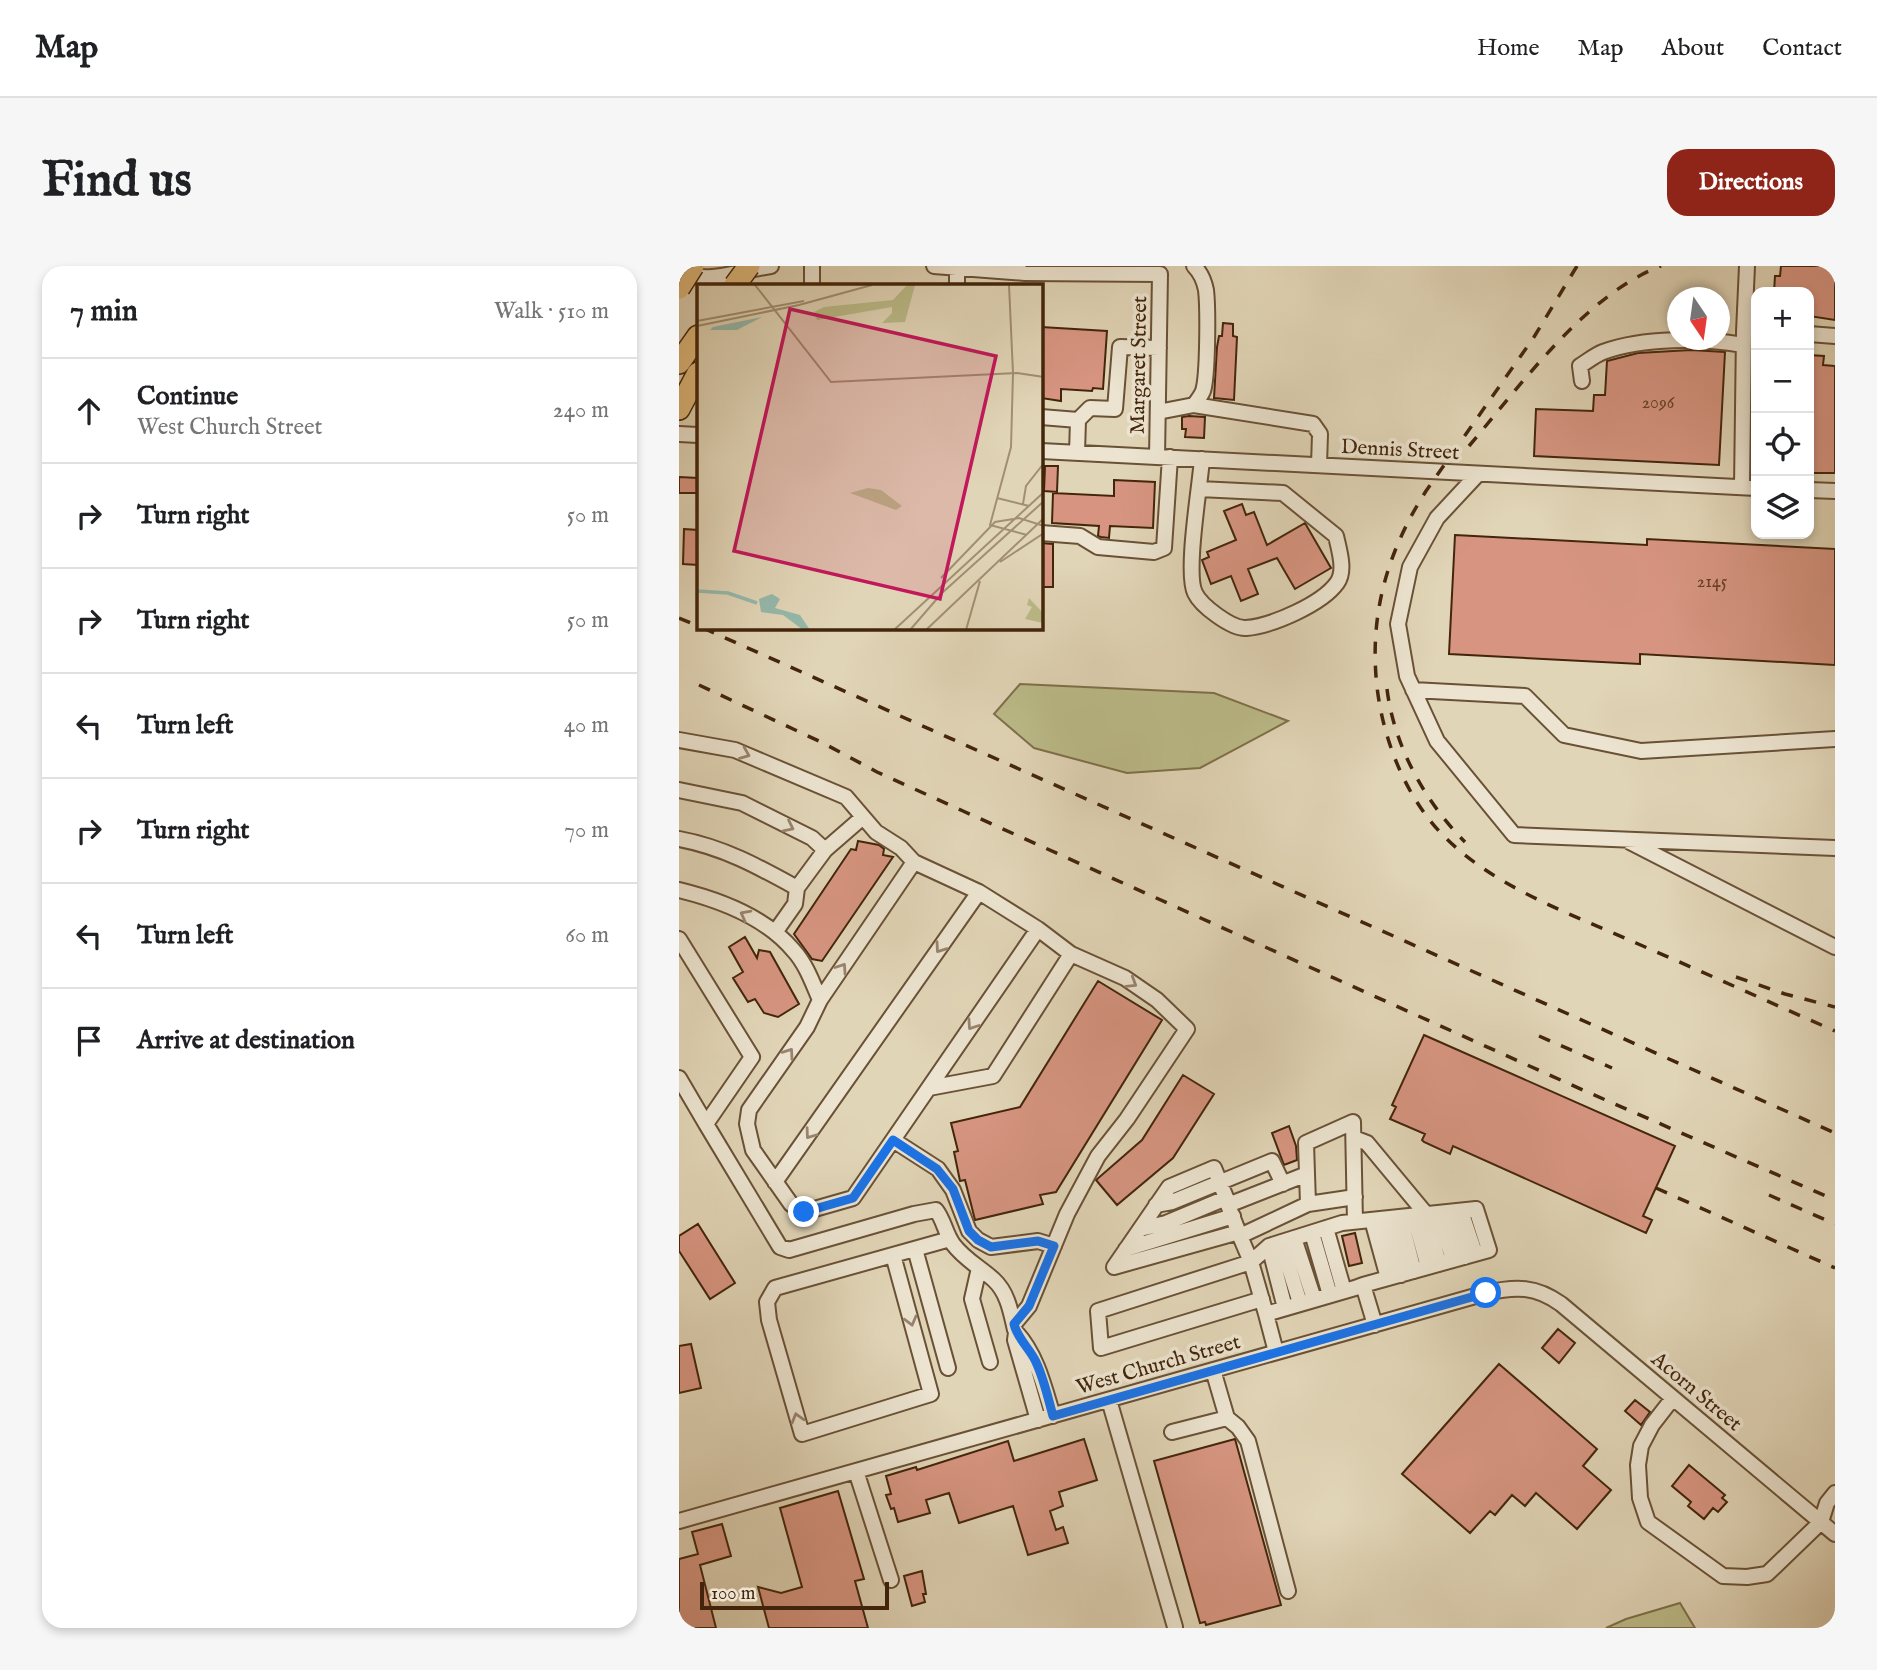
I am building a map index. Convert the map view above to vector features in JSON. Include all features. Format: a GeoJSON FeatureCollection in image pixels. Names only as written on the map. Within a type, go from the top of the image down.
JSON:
{"type":"FeatureCollection","features":[{"type":"Feature","properties":{"kind":"highway"},"geometry":{"type":"LineString","coordinates":[[679,288],[692,266]]}},
{"type":"Feature","properties":{"kind":"highway"},"geometry":{"type":"LineString","coordinates":[[736,284],[749,266]]}},
{"type":"Feature","properties":{"kind":"highway"},"geometry":{"type":"LineString","coordinates":[[747,284],[756,266]]}},
{"type":"Feature","properties":{"kind":"highway"},"geometry":{"type":"LineString","coordinates":[[679,363],[697,337]]}},
{"type":"Feature","properties":{"kind":"highway"},"geometry":{"type":"LineString","coordinates":[[679,409],[697,375]]}},
{"type":"Feature","properties":{"kind":"street"},"geometry":{"type":"LineString","coordinates":[[679,271],[700,278],[771,266]]}},
{"type":"Feature","properties":{"kind":"street"},"geometry":{"type":"LineString","coordinates":[[812,266],[813,284]]}},
{"type":"Feature","properties":{"kind":"street"},"geometry":{"type":"LineString","coordinates":[[934,266],[1025,273],[1079,270]]}},
{"type":"Feature","properties":{"kind":"street"},"geometry":{"type":"LineString","coordinates":[[1194,266],[1201,274],[1206,289],[1207,306],[1203,392],[1194,405]]}},
{"type":"Feature","properties":{"kind":"street"},"geometry":{"type":"LineString","coordinates":[[1747,266],[1749,487]]}},
{"type":"Feature","properties":{"kind":"street","name":"Margaret Street"},"geometry":{"type":"LineString","coordinates":[[1043,533],[1080,536],[1098,547],[1154,552],[1164,548],[1163,457],[1158,412],[1160,274],[1079,270]]}},
{"type":"Feature","properties":{"kind":"street"},"geometry":{"type":"LineString","coordinates":[[1814,334],[1835,335]]}},
{"type":"Feature","properties":{"kind":"street"},"geometry":{"type":"LineString","coordinates":[[1582,381],[1580,366],[1600,353],[1625,345],[1717,341],[1748,336]]}},
{"type":"Feature","properties":{"kind":"street"},"geometry":{"type":"LineString","coordinates":[[1077,453],[1078,420],[1090,408],[1115,409],[1120,348],[1159,348]]}},
{"type":"Feature","properties":{"kind":"street"},"geometry":{"type":"LineString","coordinates":[[1158,412],[1194,405],[1297,419],[1313,424],[1321,433],[1319,465]]}},
{"type":"Feature","properties":{"kind":"street"},"geometry":{"type":"LineString","coordinates":[[1043,417],[1078,420]]}},
{"type":"Feature","properties":{"kind":"street"},"geometry":{"type":"LineString","coordinates":[[679,434],[697,435]]}},
{"type":"Feature","properties":{"kind":"street","name":"Dennis Street"},"geometry":{"type":"LineString","coordinates":[[1043,451],[1749,487]]}},
{"type":"Feature","properties":{"kind":"street"},"geometry":{"type":"LineString","coordinates":[[1199,489],[1283,493],[1336,536],[1341,564],[1338,582],[1319,599],[1286,617],[1244,628],[1218,617],[1195,593],[1191,572],[1199,489],[1202,459]]}},
{"type":"Feature","properties":{"kind":"street"},"geometry":{"type":"LineString","coordinates":[[1478,474],[1437,518],[1410,567],[1398,624],[1407,676],[1437,741],[1514,835],[1835,848]]}},
{"type":"Feature","properties":{"kind":"street"},"geometry":{"type":"LineString","coordinates":[[1814,490],[1835,491]]}},
{"type":"Feature","properties":{"kind":"street"},"geometry":{"type":"LineString","coordinates":[[1413,690],[1525,696],[1564,735],[1641,751],[1835,739]]}},
{"type":"Feature","properties":{"kind":"street"},"geometry":{"type":"LineString","coordinates":[[679,740],[735,750],[846,796],[876,832],[901,848],[914,862],[979,892],[1038,929],[1071,954],[1125,978],[1157,1000],[1187,1028],[1128,1119],[1098,1156],[1067,1214],[1029,1306],[1015,1328]]}},
{"type":"Feature","properties":{"kind":"street"},"geometry":{"type":"LineString","coordinates":[[679,790],[742,803],[812,838],[825,850]]}},
{"type":"Feature","properties":{"kind":"street"},"geometry":{"type":"LineString","coordinates":[[776,931],[795,904],[797,888],[825,850],[863,817]]}},
{"type":"Feature","properties":{"kind":"street"},"geometry":{"type":"LineString","coordinates":[[679,839],[745,859],[797,888]]}},
{"type":"Feature","properties":{"kind":"street"},"geometry":{"type":"LineString","coordinates":[[1626,840],[1835,947]]}},
{"type":"Feature","properties":{"kind":"street"},"geometry":{"type":"LineString","coordinates":[[914,862],[820,1000],[807,1027],[749,1110],[747,1124],[753,1150],[791,1204],[804,1212],[853,1198],[1038,929]]}},
{"type":"Feature","properties":{"kind":"street"},"geometry":{"type":"LineString","coordinates":[[679,890],[724,904],[776,931],[796,953],[820,1000]]}},
{"type":"Feature","properties":{"kind":"street"},"geometry":{"type":"LineString","coordinates":[[775,1182],[979,892]]}},
{"type":"Feature","properties":{"kind":"street"},"geometry":{"type":"LineString","coordinates":[[679,939],[751,1057],[706,1124]]}},
{"type":"Feature","properties":{"kind":"street"},"geometry":{"type":"LineString","coordinates":[[929,1088],[993,1076],[1071,954]]}},
{"type":"Feature","properties":{"kind":"street"},"geometry":{"type":"LineString","coordinates":[[679,1078],[781,1247],[789,1250],[936,1210],[942,1217],[944,1229],[950,1239],[967,1259],[996,1282],[1006,1296],[1015,1328],[1015,1339],[1046,1418]]}},
{"type":"Feature","properties":{"kind":"street"},"geometry":{"type":"LineString","coordinates":[[1308,1204],[1306,1143],[1353,1122],[1355,1222]]}},
{"type":"Feature","properties":{"kind":"street"},"geometry":{"type":"LineString","coordinates":[[1353,1138],[1367,1143],[1419,1215],[1433,1266]]}},
{"type":"Feature","properties":{"kind":"street"},"geometry":{"type":"LineString","coordinates":[[893,1140],[937,1169],[953,1189],[969,1231],[978,1240],[991,1247],[1038,1241],[1054,1246]]}},
{"type":"Feature","properties":{"kind":"street"},"geometry":{"type":"LineString","coordinates":[[1220,1183],[1272,1161],[1283,1184]]}},
{"type":"Feature","properties":{"kind":"street"},"geometry":{"type":"LineString","coordinates":[[1276,1352],[1251,1262],[1240,1234],[1229,1207],[1214,1168],[1169,1187],[1114,1267],[1240,1234],[1308,1204],[1355,1197]]}},
{"type":"Feature","properties":{"kind":"street"},"geometry":{"type":"LineString","coordinates":[[1126,1249],[1307,1174]]}},
{"type":"Feature","properties":{"kind":"street"},"geometry":{"type":"LineString","coordinates":[[1140,1229],[1229,1207]]}},
{"type":"Feature","properties":{"kind":"street"},"geometry":{"type":"LineString","coordinates":[[1262,1299],[1101,1348],[1098,1311],[1251,1262],[1282,1242],[1355,1222],[1476,1209],[1489,1250],[1266,1314]]}},
{"type":"Feature","properties":{"kind":"street"},"geometry":{"type":"LineString","coordinates":[[1419,1215],[1433,1266]]}},
{"type":"Feature","properties":{"kind":"street"},"geometry":{"type":"LineString","coordinates":[[1419,1215],[1433,1266]]}},
{"type":"Feature","properties":{"kind":"street"},"geometry":{"type":"LineString","coordinates":[[1419,1215],[1433,1266]]}},
{"type":"Feature","properties":{"kind":"street"},"geometry":{"type":"LineString","coordinates":[[1326,1228],[1337,1293]]}},
{"type":"Feature","properties":{"kind":"street"},"geometry":{"type":"LineString","coordinates":[[1312,1233],[1337,1293]]}},
{"type":"Feature","properties":{"kind":"street"},"geometry":{"type":"LineString","coordinates":[[893,1255],[931,1394],[802,1434],[769,1320],[767,1303],[775,1288],[950,1239]]}},
{"type":"Feature","properties":{"kind":"street"},"geometry":{"type":"LineString","coordinates":[[1282,1242],[1300,1304]]}},
{"type":"Feature","properties":{"kind":"street"},"geometry":{"type":"LineString","coordinates":[[1282,1242],[1300,1304]]}},
{"type":"Feature","properties":{"kind":"street"},"geometry":{"type":"LineString","coordinates":[[915,1249],[948,1368]]}},
{"type":"Feature","properties":{"kind":"street"},"geometry":{"type":"LineString","coordinates":[[979,1268],[972,1299],[990,1362]]}},
{"type":"Feature","properties":{"kind":"street"},"geometry":{"type":"LineString","coordinates":[[1363,1285],[1375,1325]]}},
{"type":"Feature","properties":{"kind":"street","name":"West Church Street"},"geometry":{"type":"LineString","coordinates":[[679,1521],[1501,1289],[1528,1288]]}},
{"type":"Feature","properties":{"kind":"street","name":"Acorn Street"},"geometry":{"type":"LineString","coordinates":[[1528,1288],[1539,1290],[1561,1304],[1835,1534]]}},
{"type":"Feature","properties":{"kind":"street"},"geometry":{"type":"LineString","coordinates":[[1213,1370],[1227,1418],[1248,1441],[1288,1591]]}},
{"type":"Feature","properties":{"kind":"street"},"geometry":{"type":"LineString","coordinates":[[1673,1398],[1652,1425],[1641,1446],[1640,1498],[1648,1522],[1723,1576],[1767,1574],[1821,1522],[1827,1503],[1835,1493]]}},
{"type":"Feature","properties":{"kind":"street"},"geometry":{"type":"LineString","coordinates":[[1109,1400],[1175,1627]]}},
{"type":"Feature","properties":{"kind":"street"},"geometry":{"type":"LineString","coordinates":[[1172,1432],[1227,1418]]}},
{"type":"Feature","properties":{"kind":"street"},"geometry":{"type":"LineString","coordinates":[[856,1471],[891,1580]]}},
{"type":"Feature","properties":{"kind":"green space"},"geometry":{"type":"Polygon","coordinates":[[[1020,684],[1214,693],[1288,721],[1200,768],[1127,773],[1034,748],[994,714],[1020,684]]]}},
{"type":"Feature","properties":{"kind":"green space"},"geometry":{"type":"Polygon","coordinates":[[[1680,1603],[1695,1628],[1606,1628],[1626,1619],[1680,1603]]]}},
{"type":"Feature","properties":{"kind":"building"},"geometry":{"type":"Polygon","coordinates":[[[1781,266],[1835,266],[1835,320],[1814,317],[1814,287],[1774,287],[1775,276],[1780,276],[1781,266]]]}},
{"type":"Feature","properties":{"kind":"building"},"geometry":{"type":"Polygon","coordinates":[[[1223,323],[1233,324],[1233,336],[1237,337],[1234,400],[1214,398],[1217,347],[1219,336],[1222,336],[1223,323]]]}},
{"type":"Feature","properties":{"kind":"building"},"geometry":{"type":"Polygon","coordinates":[[[1043,327],[1107,331],[1103,389],[1061,389],[1061,401],[1043,398],[1043,327]]]}},
{"type":"Feature","properties":{"kind":"building"},"geometry":{"type":"Polygon","coordinates":[[[1691,350],[1725,352],[1719,465],[1534,456],[1536,409],[1593,411],[1594,395],[1605,395],[1607,361],[1638,353],[1691,350]]]}},
{"type":"Feature","properties":{"kind":"building"},"geometry":{"type":"Polygon","coordinates":[[[1814,355],[1824,356],[1823,365],[1835,366],[1835,473],[1814,473],[1814,355]]]}},
{"type":"Feature","properties":{"kind":"building"},"geometry":{"type":"Polygon","coordinates":[[[1182,417],[1205,417],[1204,438],[1185,437],[1186,429],[1182,429],[1182,417]]]}},
{"type":"Feature","properties":{"kind":"building"},"geometry":{"type":"Polygon","coordinates":[[[1045,466],[1058,466],[1057,492],[1044,491],[1045,466]]]}},
{"type":"Feature","properties":{"kind":"building"},"geometry":{"type":"Polygon","coordinates":[[[679,477],[697,478],[697,493],[679,493],[679,477]]]}},
{"type":"Feature","properties":{"kind":"building"},"geometry":{"type":"Polygon","coordinates":[[[1114,480],[1155,482],[1153,528],[1110,526],[1109,538],[1098,536],[1099,526],[1052,523],[1053,493],[1114,496],[1114,480]]]}},
{"type":"Feature","properties":{"kind":"building"},"geometry":{"type":"Polygon","coordinates":[[[1242,504],[1246,515],[1254,512],[1267,545],[1305,523],[1331,568],[1295,589],[1277,558],[1248,569],[1258,594],[1241,601],[1231,576],[1211,584],[1202,560],[1209,557],[1207,552],[1236,540],[1224,511],[1242,504]]]}},
{"type":"Feature","properties":{"kind":"building"},"geometry":{"type":"Polygon","coordinates":[[[684,529],[697,530],[697,565],[683,564],[684,529]]]}},
{"type":"Feature","properties":{"kind":"building"},"geometry":{"type":"Polygon","coordinates":[[[1455,535],[1647,545],[1647,539],[1835,549],[1835,665],[1640,654],[1640,664],[1449,654],[1455,535]]]}},
{"type":"Feature","properties":{"kind":"building"},"geometry":{"type":"Polygon","coordinates":[[[1043,543],[1053,544],[1053,587],[1043,587],[1043,543]]]}},
{"type":"Feature","properties":{"kind":"building"},"geometry":{"type":"Polygon","coordinates":[[[858,841],[879,845],[884,849],[883,855],[893,857],[822,961],[812,959],[794,934],[851,849],[856,850],[858,841]]]}},
{"type":"Feature","properties":{"kind":"building"},"geometry":{"type":"Polygon","coordinates":[[[745,937],[757,958],[759,950],[770,952],[799,1004],[778,1017],[764,1013],[755,999],[748,1002],[733,978],[743,972],[729,947],[745,937]]]}},
{"type":"Feature","properties":{"kind":"building"},"geometry":{"type":"Polygon","coordinates":[[[1098,981],[1162,1020],[1056,1192],[1040,1195],[1043,1204],[975,1220],[965,1180],[960,1181],[954,1152],[958,1151],[951,1123],[1020,1107],[1098,981]]]}},
{"type":"Feature","properties":{"kind":"building"},"geometry":{"type":"Polygon","coordinates":[[[1424,1035],[1675,1146],[1643,1216],[1652,1220],[1646,1233],[1453,1146],[1450,1154],[1424,1142],[1422,1140],[1425,1134],[1390,1119],[1396,1107],[1392,1105],[1424,1035]]]}},
{"type":"Feature","properties":{"kind":"building"},"geometry":{"type":"Polygon","coordinates":[[[1183,1075],[1214,1094],[1173,1158],[1117,1205],[1096,1180],[1142,1140],[1183,1075]]]}},
{"type":"Feature","properties":{"kind":"building"},"geometry":{"type":"Polygon","coordinates":[[[1289,1126],[1296,1146],[1297,1160],[1284,1165],[1272,1133],[1289,1126]]]}},
{"type":"Feature","properties":{"kind":"building"},"geometry":{"type":"Polygon","coordinates":[[[698,1224],[735,1283],[710,1299],[679,1251],[679,1236],[698,1224]]]}},
{"type":"Feature","properties":{"kind":"building"},"geometry":{"type":"Polygon","coordinates":[[[1355,1233],[1362,1263],[1349,1266],[1342,1236],[1355,1233]]]}},
{"type":"Feature","properties":{"kind":"building"},"geometry":{"type":"Polygon","coordinates":[[[1558,1329],[1575,1343],[1559,1363],[1542,1348],[1558,1329]]]}},
{"type":"Feature","properties":{"kind":"building"},"geometry":{"type":"Polygon","coordinates":[[[691,1344],[701,1388],[679,1393],[679,1346],[691,1344]]]}},
{"type":"Feature","properties":{"kind":"building"},"geometry":{"type":"Polygon","coordinates":[[[1499,1364],[1597,1449],[1583,1466],[1611,1490],[1577,1529],[1536,1493],[1525,1506],[1512,1495],[1495,1515],[1490,1511],[1470,1533],[1402,1474],[1499,1364]]]}},
{"type":"Feature","properties":{"kind":"building"},"geometry":{"type":"Polygon","coordinates":[[[1635,1400],[1650,1412],[1641,1425],[1625,1411],[1635,1400]]]}},
{"type":"Feature","properties":{"kind":"building"},"geometry":{"type":"Polygon","coordinates":[[[1084,1439],[1097,1480],[1059,1492],[1063,1506],[1050,1511],[1056,1530],[1063,1527],[1068,1543],[1028,1555],[1013,1506],[959,1523],[949,1493],[926,1500],[930,1513],[898,1522],[886,1495],[891,1494],[886,1476],[916,1467],[917,1470],[1008,1441],[1014,1461],[1084,1439]]]}},
{"type":"Feature","properties":{"kind":"building"},"geometry":{"type":"Polygon","coordinates":[[[1235,1439],[1281,1605],[1206,1625],[1205,1622],[1200,1623],[1154,1461],[1235,1439]]]}},
{"type":"Feature","properties":{"kind":"building"},"geometry":{"type":"Polygon","coordinates":[[[1689,1465],[1725,1495],[1722,1498],[1727,1502],[1718,1512],[1713,1508],[1704,1519],[1688,1506],[1691,1502],[1672,1486],[1689,1465]]]}},
{"type":"Feature","properties":{"kind":"building"},"geometry":{"type":"Polygon","coordinates":[[[838,1491],[864,1579],[855,1581],[868,1628],[769,1628],[758,1587],[781,1593],[802,1587],[780,1508],[838,1491]]]}},
{"type":"Feature","properties":{"kind":"building"},"geometry":{"type":"Polygon","coordinates":[[[722,1524],[731,1556],[700,1565],[716,1628],[682,1628],[679,1617],[679,1559],[698,1554],[692,1532],[722,1524]]]}},
{"type":"Feature","properties":{"kind":"building"},"geometry":{"type":"Polygon","coordinates":[[[922,1571],[925,1602],[912,1606],[904,1576],[922,1571]]]}},
{"type":"Feature","properties":{"kind":"railway"},"geometry":{"type":"LineString","coordinates":[[1577,266],[1534,337],[1426,491],[1412,514],[1391,561],[1379,609],[1375,660],[1380,706],[1390,745],[1415,800],[1439,831],[1459,850],[1506,883],[1558,909],[1835,1031]]}},
{"type":"Feature","properties":{"kind":"railway"},"geometry":{"type":"LineString","coordinates":[[1469,446],[1532,370],[1581,319],[1633,279],[1661,266]]}},
{"type":"Feature","properties":{"kind":"railway"},"geometry":{"type":"LineString","coordinates":[[679,618],[697,626]]}},
{"type":"Feature","properties":{"kind":"railway"},"geometry":{"type":"LineString","coordinates":[[707,630],[1835,1133]]}},
{"type":"Feature","properties":{"kind":"railway"},"geometry":{"type":"LineString","coordinates":[[699,685],[963,811],[1585,1091],[1835,1200]]}},
{"type":"Feature","properties":{"kind":"railway"},"geometry":{"type":"LineString","coordinates":[[1387,689],[1397,731],[1414,772],[1437,809],[1465,842]]}},
{"type":"Feature","properties":{"kind":"railway"},"geometry":{"type":"LineString","coordinates":[[1736,977],[1835,1007]]}},
{"type":"Feature","properties":{"kind":"railway"},"geometry":{"type":"LineString","coordinates":[[1539,1036],[1612,1068]]}},
{"type":"Feature","properties":{"kind":"railway"},"geometry":{"type":"LineString","coordinates":[[1656,1188],[1835,1268]]}},
{"type":"Feature","properties":{"kind":"railway"},"geometry":{"type":"LineString","coordinates":[[1769,1195],[1835,1224]]}},
{"type":"Feature","properties":{"kind":"route"},"geometry":{"type":"LineString","coordinates":[[804,1212],[853,1198],[893,1140],[937,1169],[953,1189],[964,1223],[978,1240],[991,1247],[1038,1241],[1054,1246],[1029,1306],[1014,1324],[1016,1332],[1024,1340],[1037,1363],[1053,1416],[1486,1293]]}}]}
